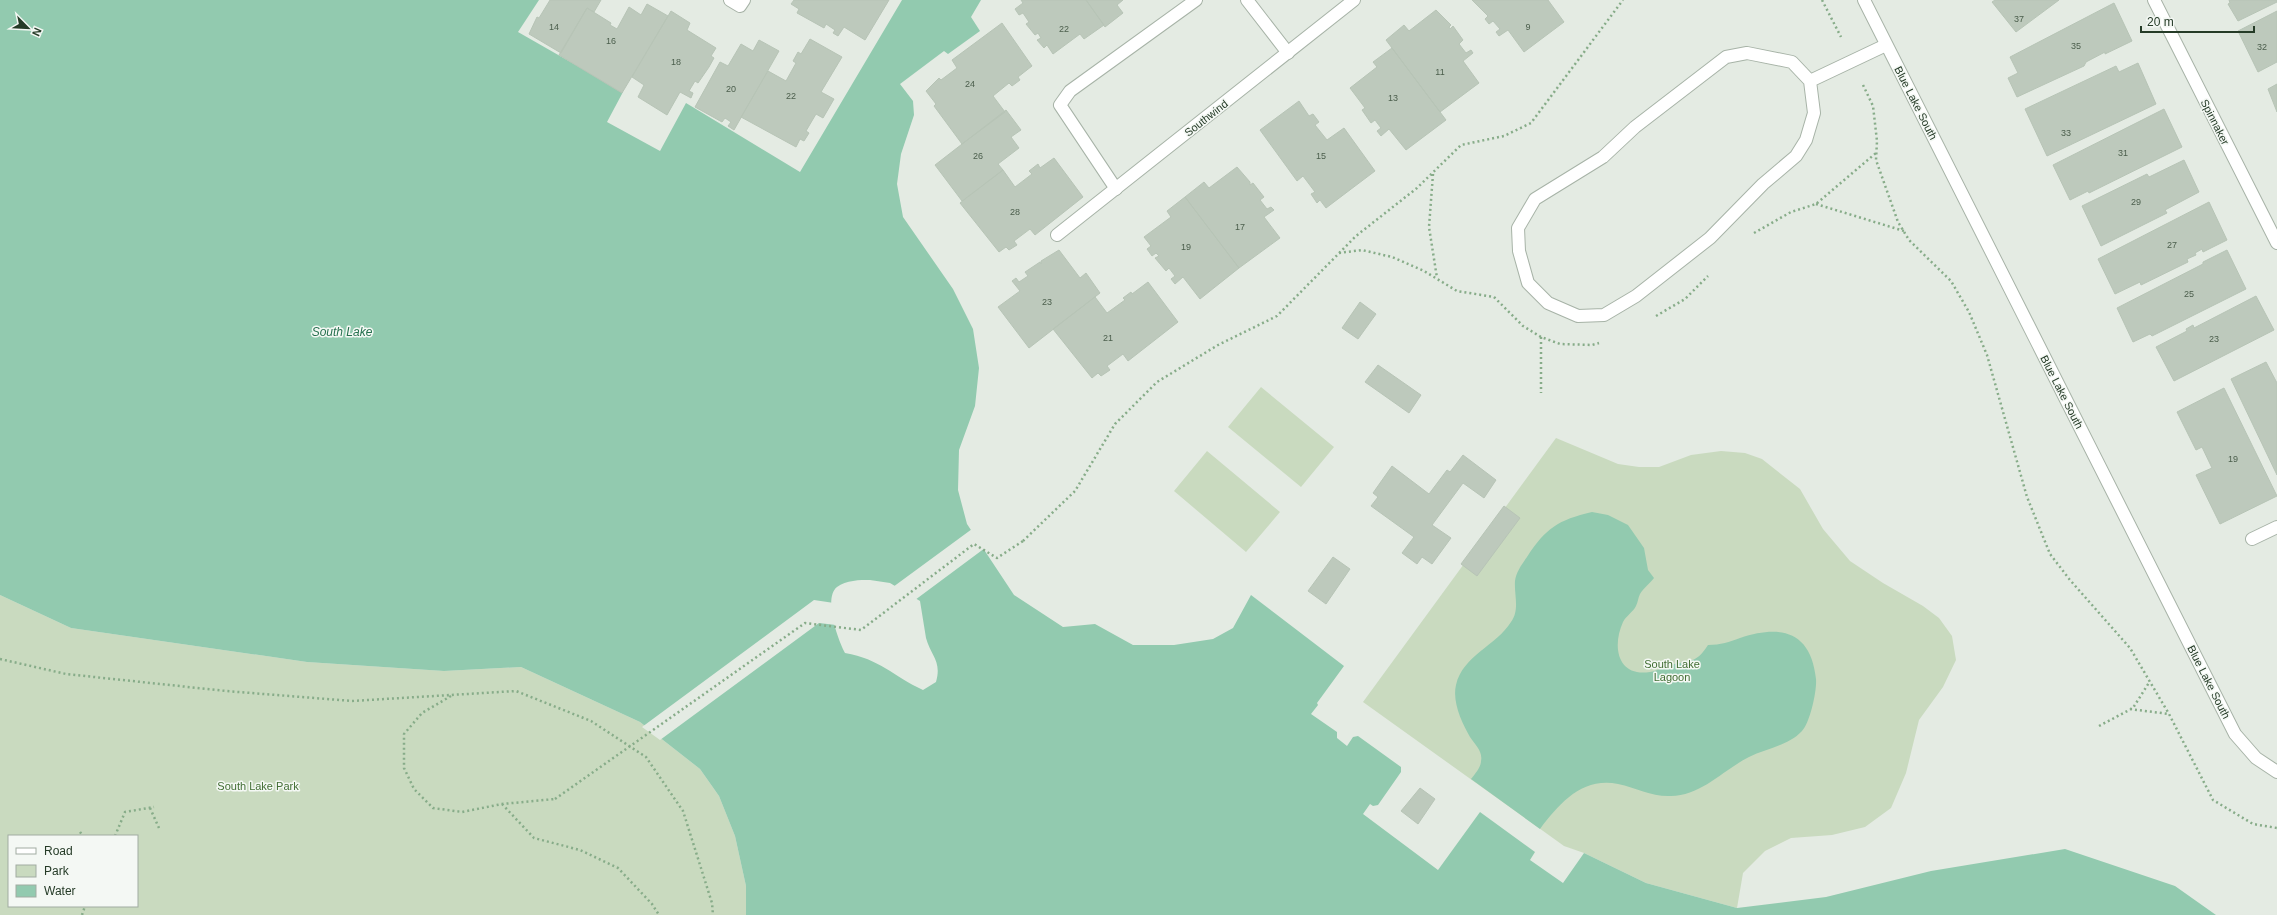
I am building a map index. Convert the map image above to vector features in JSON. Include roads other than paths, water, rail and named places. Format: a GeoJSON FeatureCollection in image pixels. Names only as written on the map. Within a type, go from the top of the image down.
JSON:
{"type":"FeatureCollection","features":[{"type":"Feature","properties":{"kind":"street"},"geometry":{"type":"LineString","coordinates":[[730,0],[740,6],[744,0]]}},
{"type":"Feature","properties":{"kind":"street"},"geometry":{"type":"LineString","coordinates":[[1116,189],[1060,105],[1070,91],[1196,0]]}},
{"type":"Feature","properties":{"kind":"street"},"geometry":{"type":"LineString","coordinates":[[1247,0],[1288,53]]}},
{"type":"Feature","properties":{"kind":"street","name":"Southwind"},"geometry":{"type":"LineString","coordinates":[[1057,235],[1354,0]]}},
{"type":"Feature","properties":{"kind":"street","name":"Blue Lake South"},"geometry":{"type":"LineString","coordinates":[[1864,0],[2235,734],[2256,758],[2277,772]]}},
{"type":"Feature","properties":{"kind":"street","name":"Spinnaker"},"geometry":{"type":"LineString","coordinates":[[2154,0],[2277,244]]}},
{"type":"Feature","properties":{"kind":"street"},"geometry":{"type":"LineString","coordinates":[[1810,80],[1886,45]]}},
{"type":"Feature","properties":{"kind":"street"},"geometry":{"type":"LineString","coordinates":[[1747,53],[1792,62],[1810,80],[1814,113],[1806,140],[1796,156],[1763,184],[1710,238],[1636,296],[1604,315],[1578,316],[1548,303],[1528,283],[1520,251],[1518,228],[1534,199],[1603,157],[1634,127],[1726,57],[1747,53]]}},
{"type":"Feature","properties":{"kind":"street"},"geometry":{"type":"LineString","coordinates":[[2252,539],[2277,527]]}},
{"type":"Feature","properties":{"kind":"water","name":"South Lake"},"geometry":{"type":"Polygon","coordinates":[[[0,0],[539,0],[518,32],[623,92],[607,122],[660,151],[686,103],[800,172],[902,0],[981,0],[971,17],[980,31],[948,54],[944,51],[900,84],[913,101],[914,115],[901,154],[897,184],[903,217],[953,289],[973,329],[979,368],[975,406],[959,450],[958,490],[967,524],[1014,595],[1063,627],[1095,624],[1133,645],[1174,645],[1213,639],[1233,628],[1251,595],[1344,666],[1317,703],[1318,705],[1311,714],[1337,732],[1337,738],[1347,746],[1353,737],[1358,736],[1401,767],[1401,772],[1378,805],[1373,806],[1370,804],[1363,814],[1438,870],[1480,812],[1535,852],[1530,860],[1563,883],[1584,853],[1646,883],[1737,908],[1826,897],[1931,871],[2065,849],[2175,886],[2216,915],[746,915],[746,886],[735,836],[719,796],[700,769],[640,722],[521,667],[444,671],[307,662],[71,628],[0,595],[0,0]],[[858,580],[845,583],[837,587],[833,592],[831,600],[833,619],[839,639],[845,653],[868,659],[923,690],[936,682],[938,669],[926,638],[920,601],[890,583],[858,580]]]}},
{"type":"Feature","properties":{"kind":"water"},"geometry":{"type":"Polygon","coordinates":[[[1592,512],[1608,515],[1628,525],[1644,548],[1648,570],[1654,578],[1640,594],[1636,606],[1624,620],[1620,631],[1618,650],[1620,658],[1624,665],[1630,670],[1650,672],[1658,670],[1696,658],[1708,645],[1725,643],[1755,634],[1781,632],[1792,636],[1801,642],[1808,651],[1813,663],[1816,679],[1815,691],[1808,721],[1802,731],[1784,743],[1739,762],[1702,787],[1682,795],[1664,796],[1651,794],[1618,784],[1593,784],[1583,788],[1564,801],[1540,829],[1471,779],[1480,766],[1481,754],[1470,737],[1458,712],[1455,698],[1456,685],[1465,666],[1505,630],[1514,617],[1516,607],[1515,581],[1517,574],[1540,539],[1547,532],[1562,522],[1570,518],[1592,512]]]}},
{"type":"Feature","properties":{"kind":"park label","name":"South Lake Lagoon"},"geometry":{"type":"Point","coordinates":[1672,670]}},
{"type":"Feature","properties":{"kind":"park label","name":"South Lake Park"},"geometry":{"type":"Point","coordinates":[258,786]}}]}
